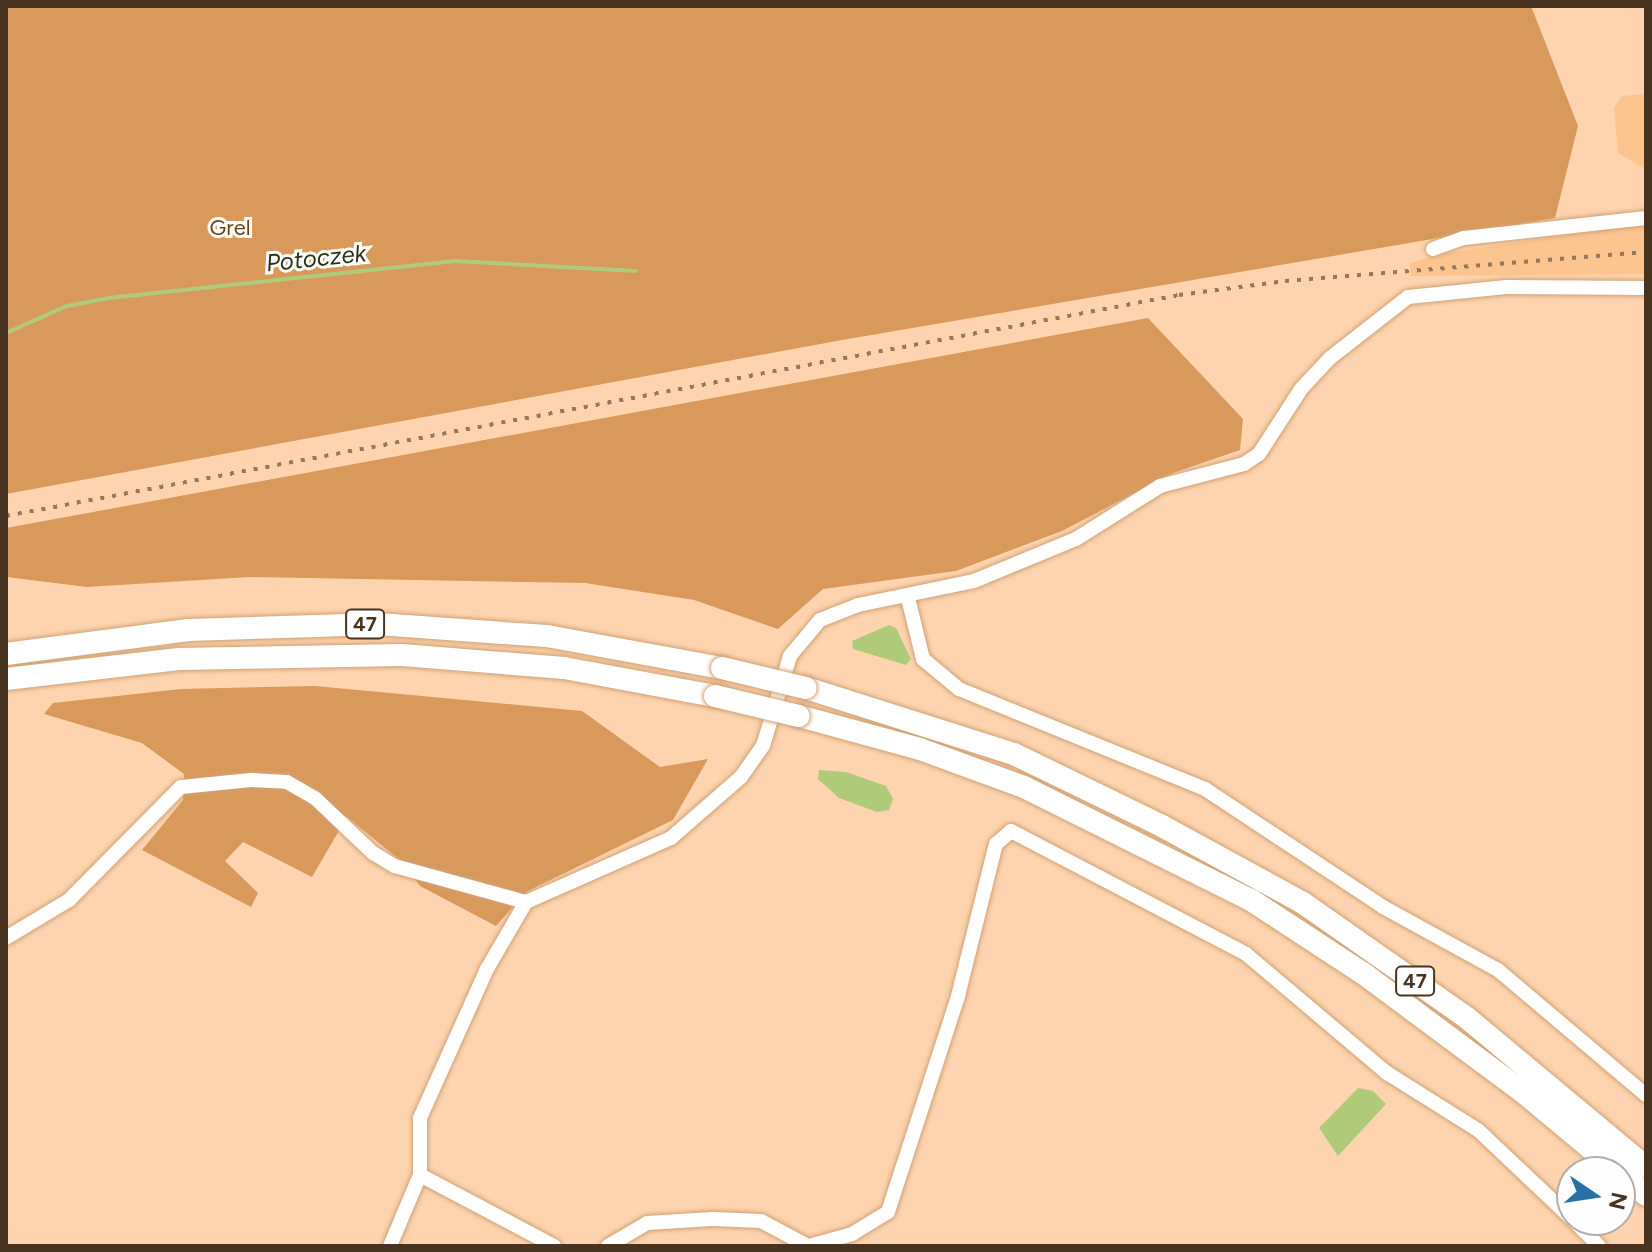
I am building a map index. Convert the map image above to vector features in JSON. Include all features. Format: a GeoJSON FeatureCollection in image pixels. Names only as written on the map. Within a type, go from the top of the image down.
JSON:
{"type":"FeatureCollection","features":[{"type":"Feature","properties":{"kind":"main road","name":"47"},"geometry":{"type":"LineString","coordinates":[[6,654],[188,630],[378,624],[547,636],[722,668],[806,688],[944,729],[1027,760],[1303,903],[1467,1018],[1646,1167]]}},
{"type":"Feature","properties":{"kind":"main road","name":"47"},"geometry":{"type":"LineString","coordinates":[[6,679],[179,659],[402,655],[564,668],[715,696],[799,716],[997,776],[1078,811],[1251,900],[1364,974],[1523,1092],[1599,1156]]}},
{"type":"Feature","properties":{"kind":"street"},"geometry":{"type":"LineString","coordinates":[[1433,249],[1464,238],[1646,218]]}},
{"type":"Feature","properties":{"kind":"street"},"geometry":{"type":"LineString","coordinates":[[390,1246],[420,1175],[420,1118],[487,969],[526,902],[685,828],[757,757],[790,656],[811,627],[842,609],[908,598],[974,581],[1076,539],[1160,486],[1252,460],[1320,368],[1408,297],[1506,287],[1646,288]]}},
{"type":"Feature","properties":{"kind":"street"},"geometry":{"type":"LineString","coordinates":[[908,598],[923,659],[959,689],[1205,789],[1383,907],[1498,970],[1646,1095]]}},
{"type":"Feature","properties":{"kind":"street"},"geometry":{"type":"LineString","coordinates":[[6,938],[69,900],[181,787],[251,780],[287,782],[315,798],[373,853],[395,866],[526,902]]}},
{"type":"Feature","properties":{"kind":"street"},"geometry":{"type":"LineString","coordinates":[[608,1246],[647,1223],[712,1219],[761,1221],[808,1246],[852,1234],[888,1212],[958,996],[996,844],[1011,831],[1246,954],[1387,1073],[1478,1130],[1556,1205]]}},
{"type":"Feature","properties":{"kind":"street"},"geometry":{"type":"LineString","coordinates":[[420,1175],[554,1246]]}},
{"type":"Feature","properties":{"kind":"shaded area"},"geometry":{"type":"Polygon","coordinates":[[[1646,94],[1645,169],[1618,153],[1614,108],[1622,96],[1646,94]]]}},
{"type":"Feature","properties":{"kind":"shaded area"},"geometry":{"type":"Polygon","coordinates":[[[1646,223],[1646,274],[1411,276],[1410,263],[1452,252],[1646,223]]]}},
{"type":"Feature","properties":{"kind":"shaded area"},"geometry":{"type":"Polygon","coordinates":[[[889,625],[896,628],[911,659],[906,665],[853,649],[852,641],[889,625]]]}},
{"type":"Feature","properties":{"kind":"shaded area"},"geometry":{"type":"Polygon","coordinates":[[[819,770],[846,772],[886,786],[893,799],[889,810],[877,812],[839,798],[818,779],[819,770]]]}},
{"type":"Feature","properties":{"kind":"shaded area"},"geometry":{"type":"Polygon","coordinates":[[[1358,1088],[1373,1091],[1386,1104],[1338,1156],[1319,1128],[1358,1088]]]}},
{"type":"Feature","properties":{"kind":"green space","name":"Grel"},"geometry":{"type":"Polygon","coordinates":[[[6,6],[1531,6],[1578,126],[1555,218],[842,340],[6,494],[6,6]]]}},
{"type":"Feature","properties":{"kind":"green space"},"geometry":{"type":"Polygon","coordinates":[[[1148,318],[1243,419],[1240,450],[1173,473],[1062,531],[956,571],[823,589],[778,629],[694,600],[585,583],[249,577],[87,587],[6,577],[6,528],[1148,318]]]}},
{"type":"Feature","properties":{"kind":"green space"},"geometry":{"type":"Polygon","coordinates":[[[315,686],[582,711],[660,767],[708,759],[673,820],[526,892],[496,926],[420,886],[401,861],[347,817],[312,877],[243,842],[225,861],[258,893],[251,907],[142,850],[183,800],[184,774],[142,743],[44,714],[53,703],[181,689],[315,686]]]}},
{"type":"Feature","properties":{"kind":"waterway","name":"Potoczek"},"geometry":{"type":"LineString","coordinates":[[6,333],[67,306],[109,298],[453,261],[636,271]]}},
{"type":"Feature","properties":{"kind":"railway"},"geometry":{"type":"LineString","coordinates":[[6,516],[1179,295],[1285,281],[1646,252]]}}]}
